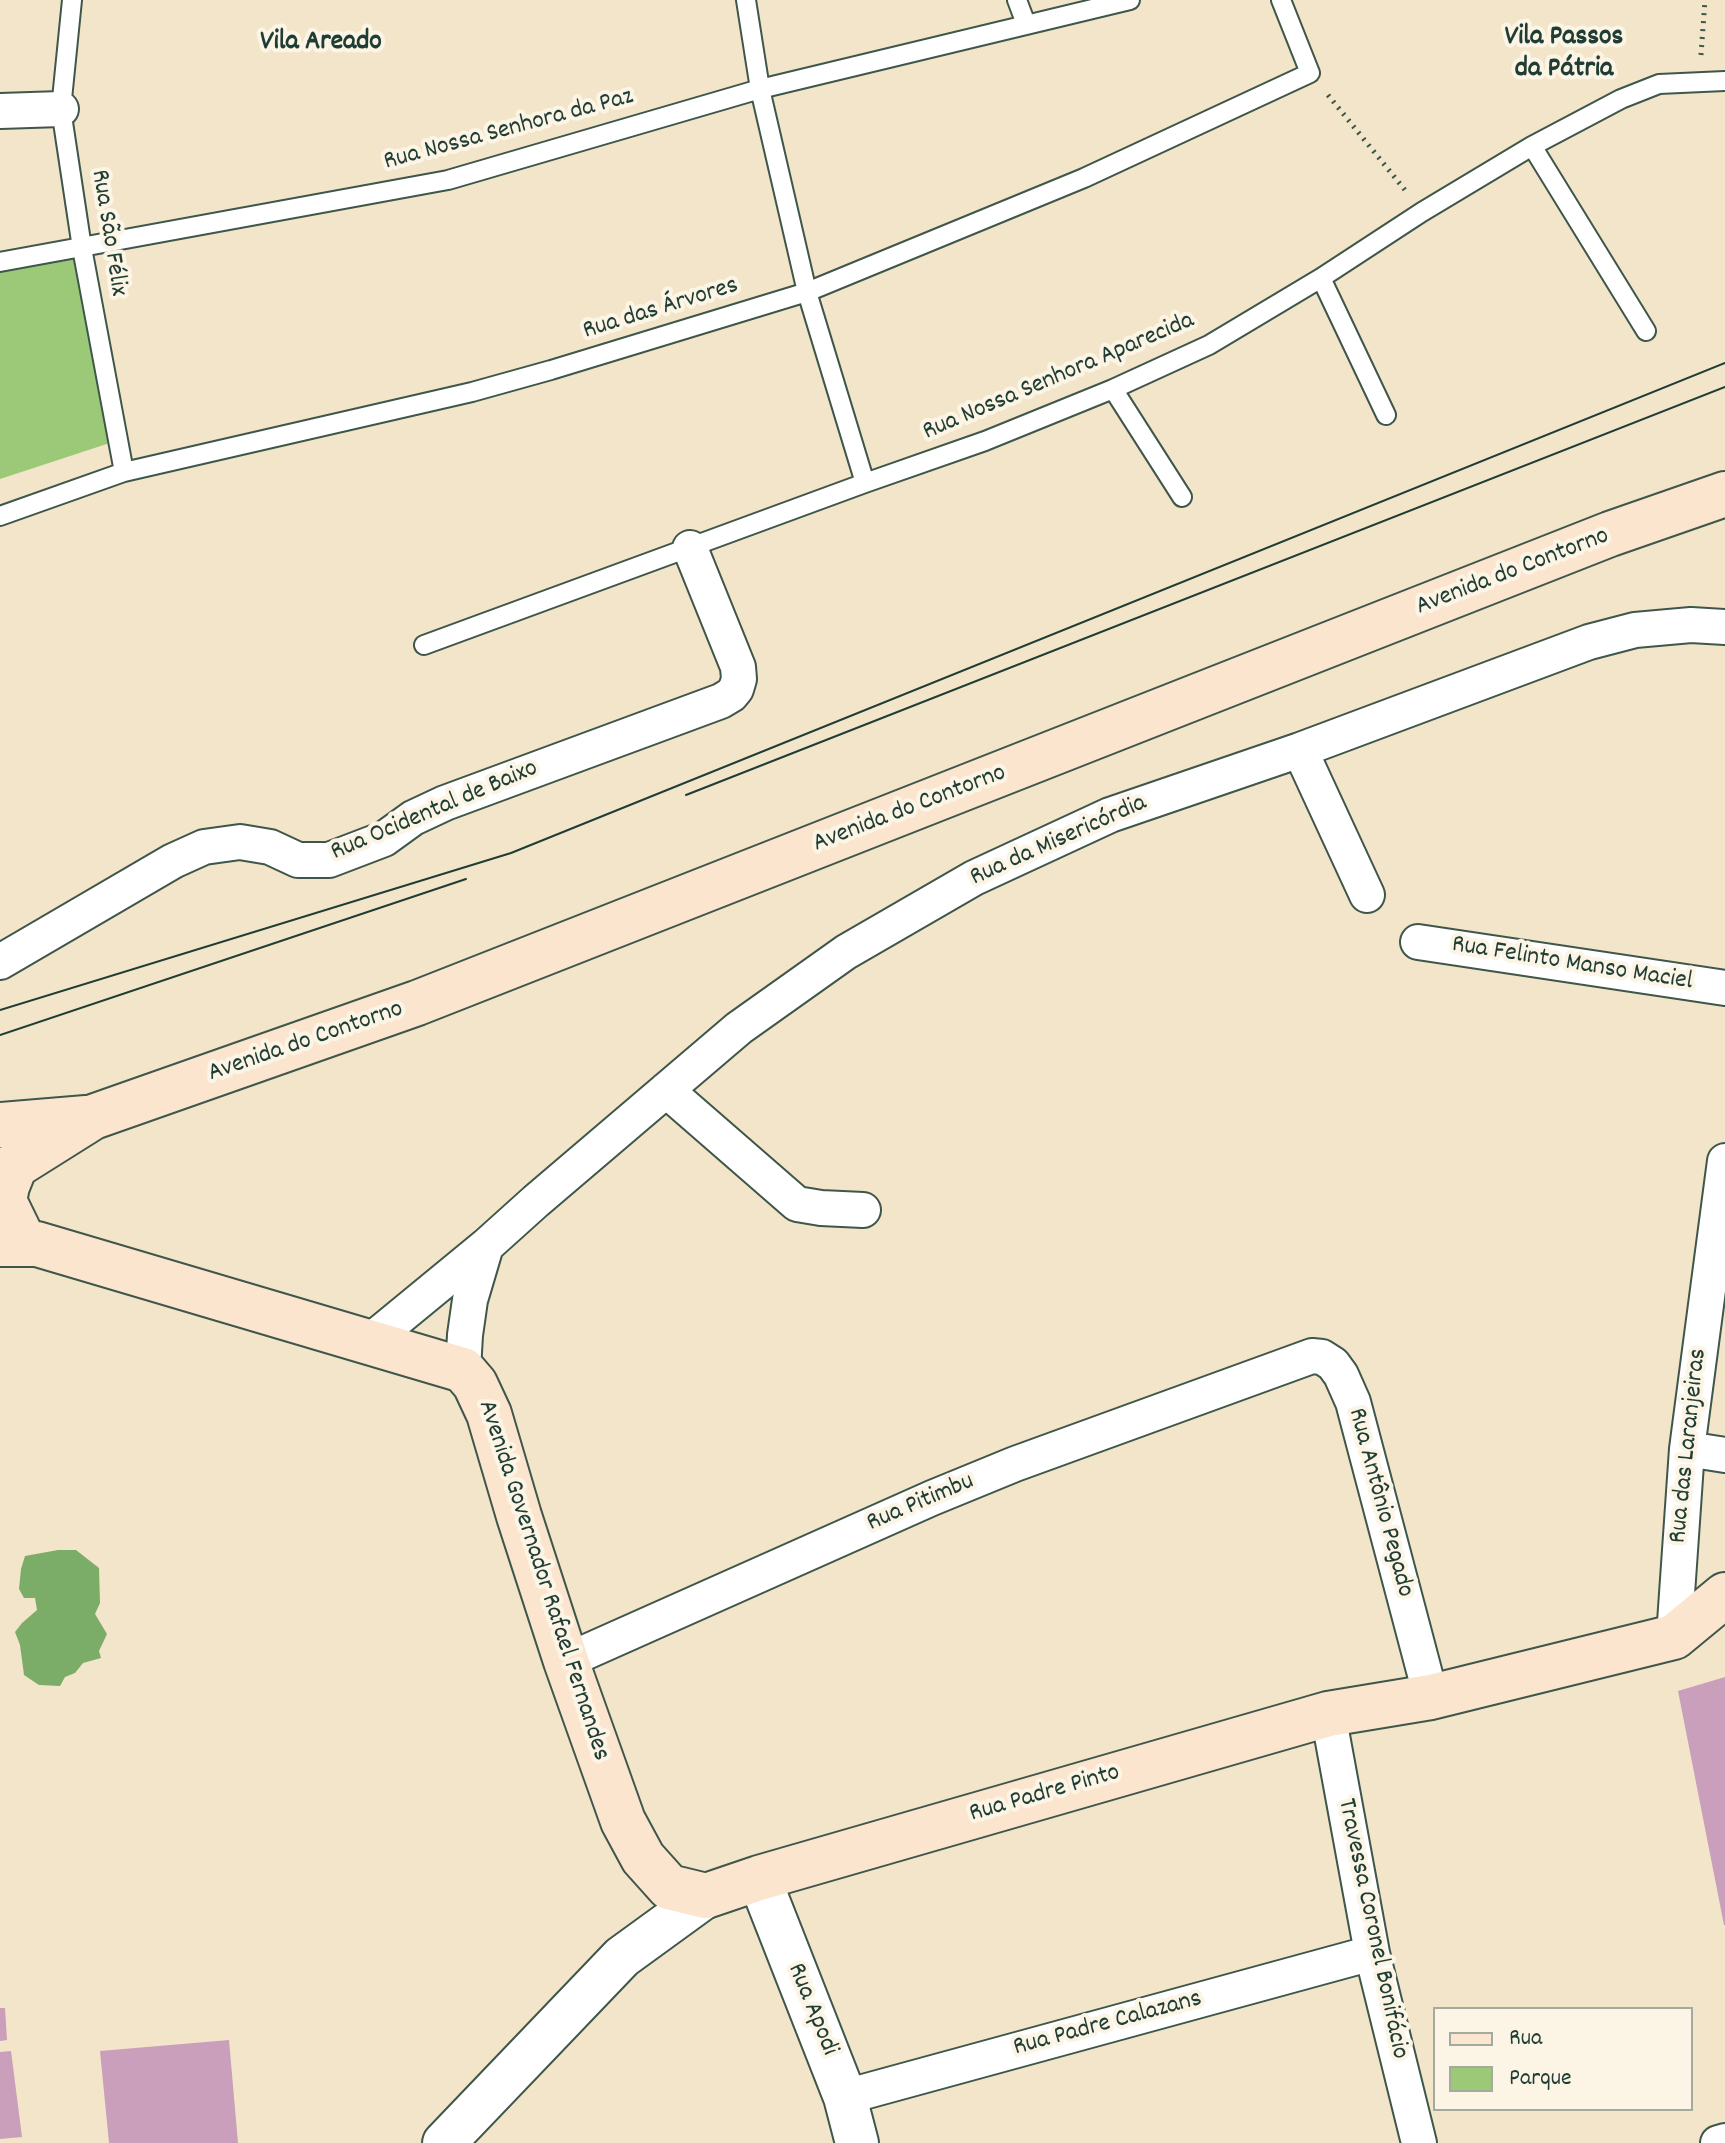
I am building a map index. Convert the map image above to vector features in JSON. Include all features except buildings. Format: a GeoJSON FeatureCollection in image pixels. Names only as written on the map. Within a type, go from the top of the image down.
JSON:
{"type":"FeatureCollection","features":[{"type":"Feature","properties":{"kind":"main road","name":"Avenida do Contorno"},"geometry":{"type":"LineString","coordinates":[[8,1168],[93,1117],[417,1003],[1610,534],[1725,494]]}},
{"type":"Feature","properties":{"kind":"main road","name":"Avenida do Contorno"},"geometry":{"type":"LineString","coordinates":[[0,1125],[93,1117]]}},
{"type":"Feature","properties":{"kind":"main road"},"geometry":{"type":"LineString","coordinates":[[8,1168],[4,1201],[12,1244]]}},
{"type":"Feature","properties":{"kind":"main road","name":"Avenida Governador Rafael Fernandes"},"geometry":{"type":"LineString","coordinates":[[12,1244],[37,1244],[463,1370],[475,1384],[489,1414],[566,1661],[623,1821],[643,1858],[669,1887],[706,1896]]}},
{"type":"Feature","properties":{"kind":"main road","name":"Rua Padre Pinto"},"geometry":{"type":"LineString","coordinates":[[706,1896],[1328,1714],[1431,1697],[1674,1637],[1725,1595]]}},
{"type":"Feature","properties":{"kind":"street"},"geometry":{"type":"LineString","coordinates":[[0,111],[61,109]]}},
{"type":"Feature","properties":{"kind":"street","name":"Rua Ocidental de Baixo"},"geometry":{"type":"LineString","coordinates":[[0,962],[173,861],[204,847],[240,842],[270,847],[298,860],[329,860],[384,839],[413,818],[445,803],[731,695],[739,679],[738,667],[690,548]]}},
{"type":"Feature","properties":{"kind":"street","name":"Rua da Misericórdia"},"geometry":{"type":"LineString","coordinates":[[368,1343],[486,1246],[739,1028],[846,952],[974,878],[1110,815],[1300,750],[1589,642],[1635,630],[1691,625],[1725,627]]}},
{"type":"Feature","properties":{"kind":"street"},"geometry":{"type":"LineString","coordinates":[[1300,750],[1367,895]]}},
{"type":"Feature","properties":{"kind":"street","name":"Rua Felinto Manso Maciel"},"geometry":{"type":"LineString","coordinates":[[1418,942],[1725,988]]}},
{"type":"Feature","properties":{"kind":"street"},"geometry":{"type":"LineString","coordinates":[[666,1090],[797,1204],[863,1210]]}},
{"type":"Feature","properties":{"kind":"street","name":"Rua das Laranjeiras"},"geometry":{"type":"LineString","coordinates":[[1674,1637],[1687,1449],[1725,1161]]}},
{"type":"Feature","properties":{"kind":"street"},"geometry":{"type":"LineString","coordinates":[[463,1370],[470,1300],[486,1246]]}},
{"type":"Feature","properties":{"kind":"street","name":"Rua Antônio Pegado"},"geometry":{"type":"LineString","coordinates":[[1283,1365],[1312,1356],[1322,1357],[1333,1364],[1341,1375],[1353,1402],[1431,1697]]}},
{"type":"Feature","properties":{"kind":"street","name":"Rua Pitimbu"},"geometry":{"type":"LineString","coordinates":[[566,1661],[1001,1469],[1283,1365]]}},
{"type":"Feature","properties":{"kind":"street"},"geometry":{"type":"LineString","coordinates":[[1687,1449],[1725,1455]]}},
{"type":"Feature","properties":{"kind":"street","name":"Travessa Coronel Bonifácio"},"geometry":{"type":"LineString","coordinates":[[1328,1714],[1372,1953],[1419,2143]]}},
{"type":"Feature","properties":{"kind":"street","name":"Rua Apodi"},"geometry":{"type":"LineString","coordinates":[[759,1878],[845,2097],[857,2143]]}},
{"type":"Feature","properties":{"kind":"street","name":"Rua Padre Pinto"},"geometry":{"type":"LineString","coordinates":[[444,2143],[622,1957],[706,1896]]}},
{"type":"Feature","properties":{"kind":"street","name":"Rua Padre Calazans"},"geometry":{"type":"LineString","coordinates":[[845,2097],[1372,1953]]}},
{"type":"Feature","properties":{"kind":"street"},"geometry":{"type":"LineString","coordinates":[[1718,2143],[1725,2141]]}},
{"type":"Feature","properties":{"kind":"lane","name":"Rua São Félix"},"geometry":{"type":"LineString","coordinates":[[72,0],[61,109],[82,248],[124,472]]}},
{"type":"Feature","properties":{"kind":"lane"},"geometry":{"type":"LineString","coordinates":[[746,0],[760,89],[807,292],[865,483]]}},
{"type":"Feature","properties":{"kind":"lane"},"geometry":{"type":"LineString","coordinates":[[1017,0],[1026,24]]}},
{"type":"Feature","properties":{"kind":"lane","name":"Rua Nossa Senhora da Paz"},"geometry":{"type":"LineString","coordinates":[[0,262],[448,180],[760,89],[1130,0]]}},
{"type":"Feature","properties":{"kind":"lane"},"geometry":{"type":"LineString","coordinates":[[1281,0],[1310,73]]}},
{"type":"Feature","properties":{"kind":"lane","name":"Rua das Árvores"},"geometry":{"type":"LineString","coordinates":[[0,516],[124,472],[472,392],[807,292],[1084,178],[1310,73]]}},
{"type":"Feature","properties":{"kind":"lane","name":"Rua Nossa Senhora Aparecida"},"geometry":{"type":"LineString","coordinates":[[424,645],[985,441],[1113,389],[1209,345],[1532,146],[1646,88],[1659,84],[1725,81]]}},
{"type":"Feature","properties":{"kind":"lane"},"geometry":{"type":"LineString","coordinates":[[1532,146],[1646,331]]}},
{"type":"Feature","properties":{"kind":"lane"},"geometry":{"type":"LineString","coordinates":[[1321,278],[1386,415]]}},
{"type":"Feature","properties":{"kind":"lane"},"geometry":{"type":"LineString","coordinates":[[1113,389],[1182,497]]}},
{"type":"Feature","properties":{"kind":"path"},"geometry":{"type":"LineString","coordinates":[[1699,81],[1705,0]]}},
{"type":"Feature","properties":{"kind":"path"},"geometry":{"type":"LineString","coordinates":[[1310,73],[1422,212]]}},
{"type":"Feature","properties":{"kind":"green space"},"geometry":{"type":"Polygon","coordinates":[[[91,236],[125,438],[0,479],[0,251],[91,236]]]}},
{"type":"Feature","properties":{"kind":"green space"},"geometry":{"type":"Polygon","coordinates":[[[76,1550],[99,1568],[100,1603],[95,1614],[107,1634],[99,1651],[101,1658],[83,1663],[75,1673],[65,1677],[60,1686],[39,1685],[24,1675],[15,1632],[37,1610],[35,1598],[24,1598],[19,1589],[21,1569],[25,1556],[76,1550]]]}},
{"type":"Feature","properties":{"kind":"tram line"},"geometry":{"type":"LineString","coordinates":[[0,1010],[511,853],[1725,363]]}},
{"type":"Feature","properties":{"kind":"tram line"},"geometry":{"type":"LineString","coordinates":[[686,795],[1725,387]]}},
{"type":"Feature","properties":{"kind":"tram line"},"geometry":{"type":"LineString","coordinates":[[0,1035],[466,879]]}},
{"type":"Feature","properties":{"kind":"district","name":"Vila Areado"},"geometry":{"type":"Point","coordinates":[321,44]}},
{"type":"Feature","properties":{"kind":"district","name":"Vila Passos da Pátria"},"geometry":{"type":"Point","coordinates":[1564,55]}}]}
